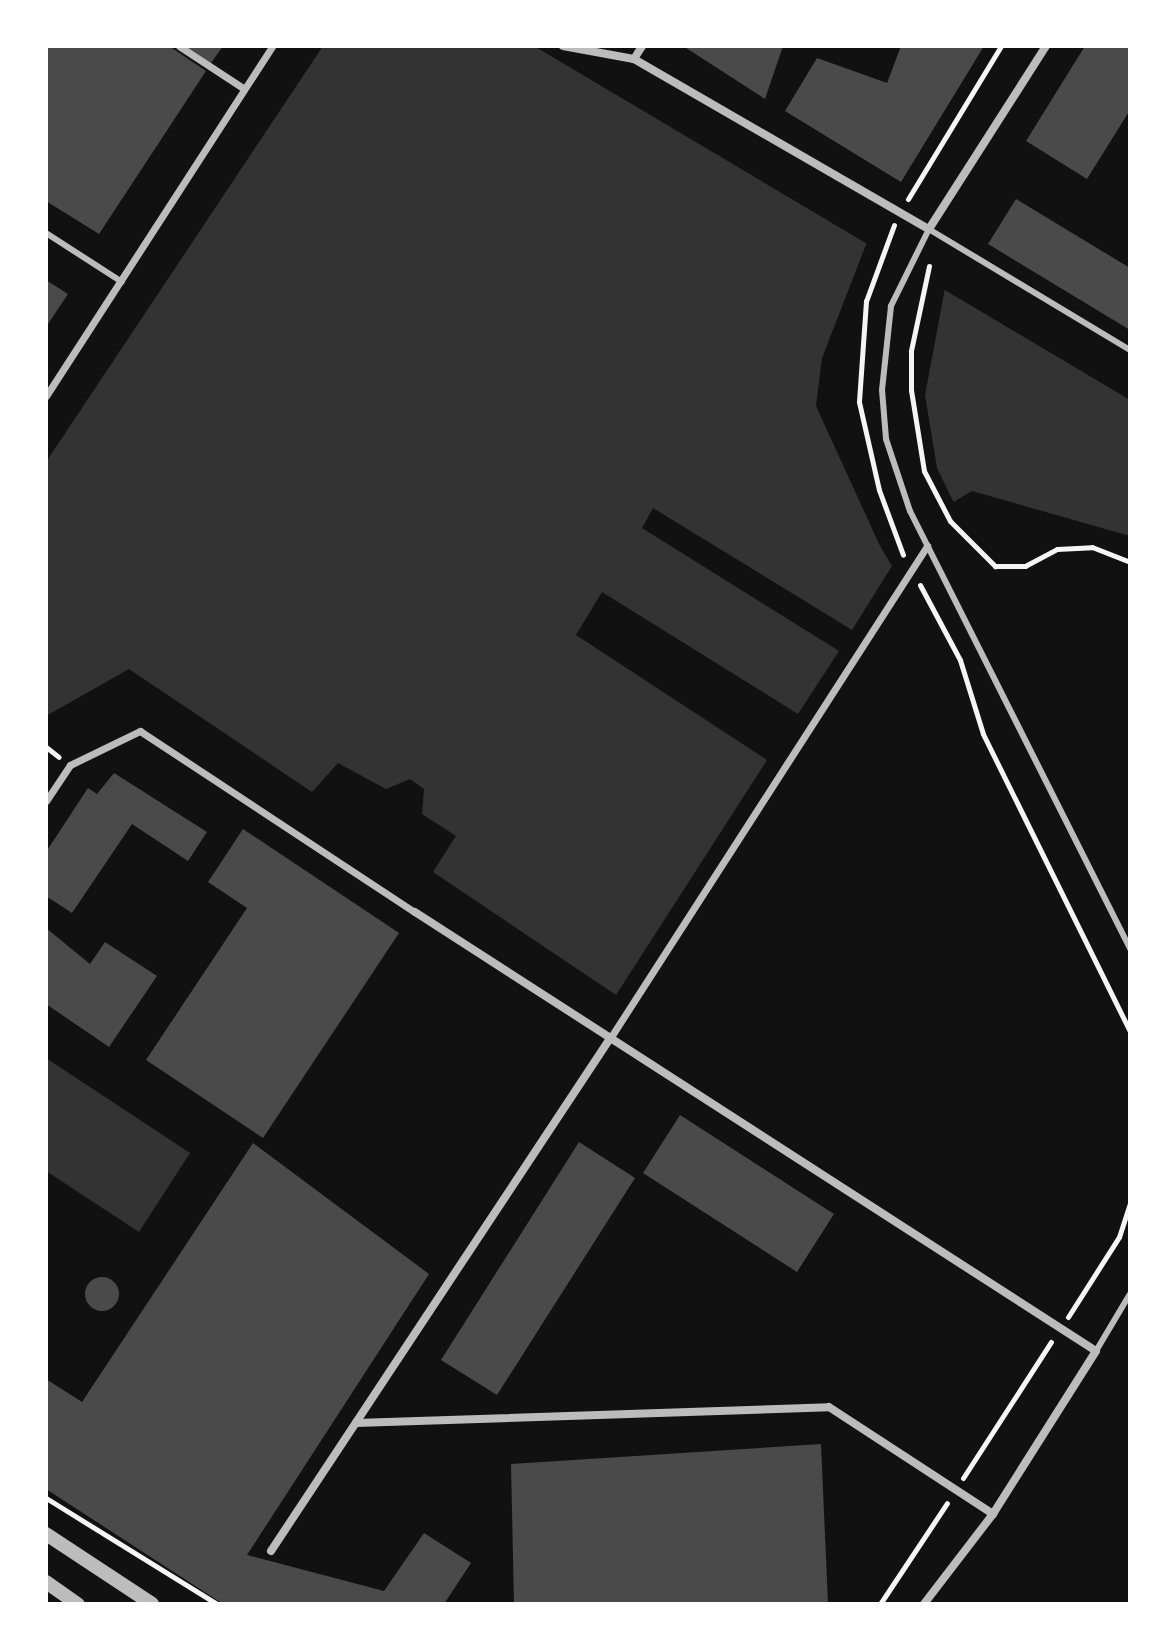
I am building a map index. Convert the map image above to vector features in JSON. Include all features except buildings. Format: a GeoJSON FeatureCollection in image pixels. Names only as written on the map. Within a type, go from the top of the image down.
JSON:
{"type":"FeatureCollection","features":[{"type":"Feature","properties":{"kind":"street"},"geometry":{"type":"LineString","coordinates":[[179,46],[243,88]]}},
{"type":"Feature","properties":{"kind":"street"},"geometry":{"type":"LineString","coordinates":[[46,396],[272,46]]}},
{"type":"Feature","properties":{"kind":"street"},"geometry":{"type":"LineString","coordinates":[[563,46],[634,59],[929,229],[1046,46]]}},
{"type":"Feature","properties":{"kind":"street"},"geometry":{"type":"LineString","coordinates":[[634,59],[642,46]]}},
{"type":"Feature","properties":{"kind":"street"},"geometry":{"type":"LineString","coordinates":[[271,1551],[609,1040],[927,546]]}},
{"type":"Feature","properties":{"kind":"street"},"geometry":{"type":"LineString","coordinates":[[46,801],[70,765],[140,731],[609,1040],[1096,1351],[993,1514],[924,1604]]}},
{"type":"Feature","properties":{"kind":"street"},"geometry":{"type":"LineString","coordinates":[[356,1423],[829,1407],[957,1487],[993,1514]]}},
{"type":"Feature","properties":{"kind":"street"},"geometry":{"type":"LineString","coordinates":[[46,1534],[152,1604]]}},
{"type":"Feature","properties":{"kind":"street"},"geometry":{"type":"LineString","coordinates":[[46,1582],[78,1604]]}},
{"type":"Feature","properties":{"kind":"lane"},"geometry":{"type":"LineString","coordinates":[[1130,350],[929,229],[906,265],[891,306],[882,390],[896,477],[917,525],[1130,949]]}},
{"type":"Feature","properties":{"kind":"lane"},"geometry":{"type":"LineString","coordinates":[[46,233],[122,282]]}},
{"type":"Feature","properties":{"kind":"lane"},"geometry":{"type":"LineString","coordinates":[[1096,1351],[1130,1294]]}},
{"type":"Feature","properties":{"kind":"path"},"geometry":{"type":"LineString","coordinates":[[882,251],[900,213],[1001,46]]}},
{"type":"Feature","properties":{"kind":"path"},"geometry":{"type":"LineString","coordinates":[[928,279],[915,324],[911,390],[924,471],[942,510],[966,544],[995,566],[1025,566],[1057,549],[1092,547],[1130,562]]}},
{"type":"Feature","properties":{"kind":"path"},"geometry":{"type":"LineString","coordinates":[[895,538],[1130,1032]]}},
{"type":"Feature","properties":{"kind":"path"},"geometry":{"type":"LineString","coordinates":[[880,1604],[1119,1237],[1130,1203]]}},
{"type":"Feature","properties":{"kind":"path"},"geometry":{"type":"LineString","coordinates":[[46,1498],[217,1604]]}},
{"type":"Feature","properties":{"kind":"shaded area"},"geometry":{"type":"Polygon","coordinates":[[[323,46],[534,46],[1130,400],[1130,536],[972,491],[880,546],[892,566],[852,630],[653,508],[642,528],[839,651],[798,714],[602,592],[576,635],[767,760],[616,995],[433,872],[456,836],[422,814],[424,789],[410,779],[386,789],[338,763],[312,792],[129,669],[46,716],[46,462],[323,46]]]}},
{"type":"Feature","properties":{"kind":"shaded area"},"geometry":{"type":"Polygon","coordinates":[[[46,1058],[190,1153],[139,1232],[46,1171],[46,1058]]]}},
{"type":"Feature","properties":{"kind":"pier"},"geometry":{"type":"Polygon","coordinates":[[[867,242],[945,288],[925,395],[937,468],[954,503],[880,546],[816,406],[822,358],[867,242]]]}}]}
